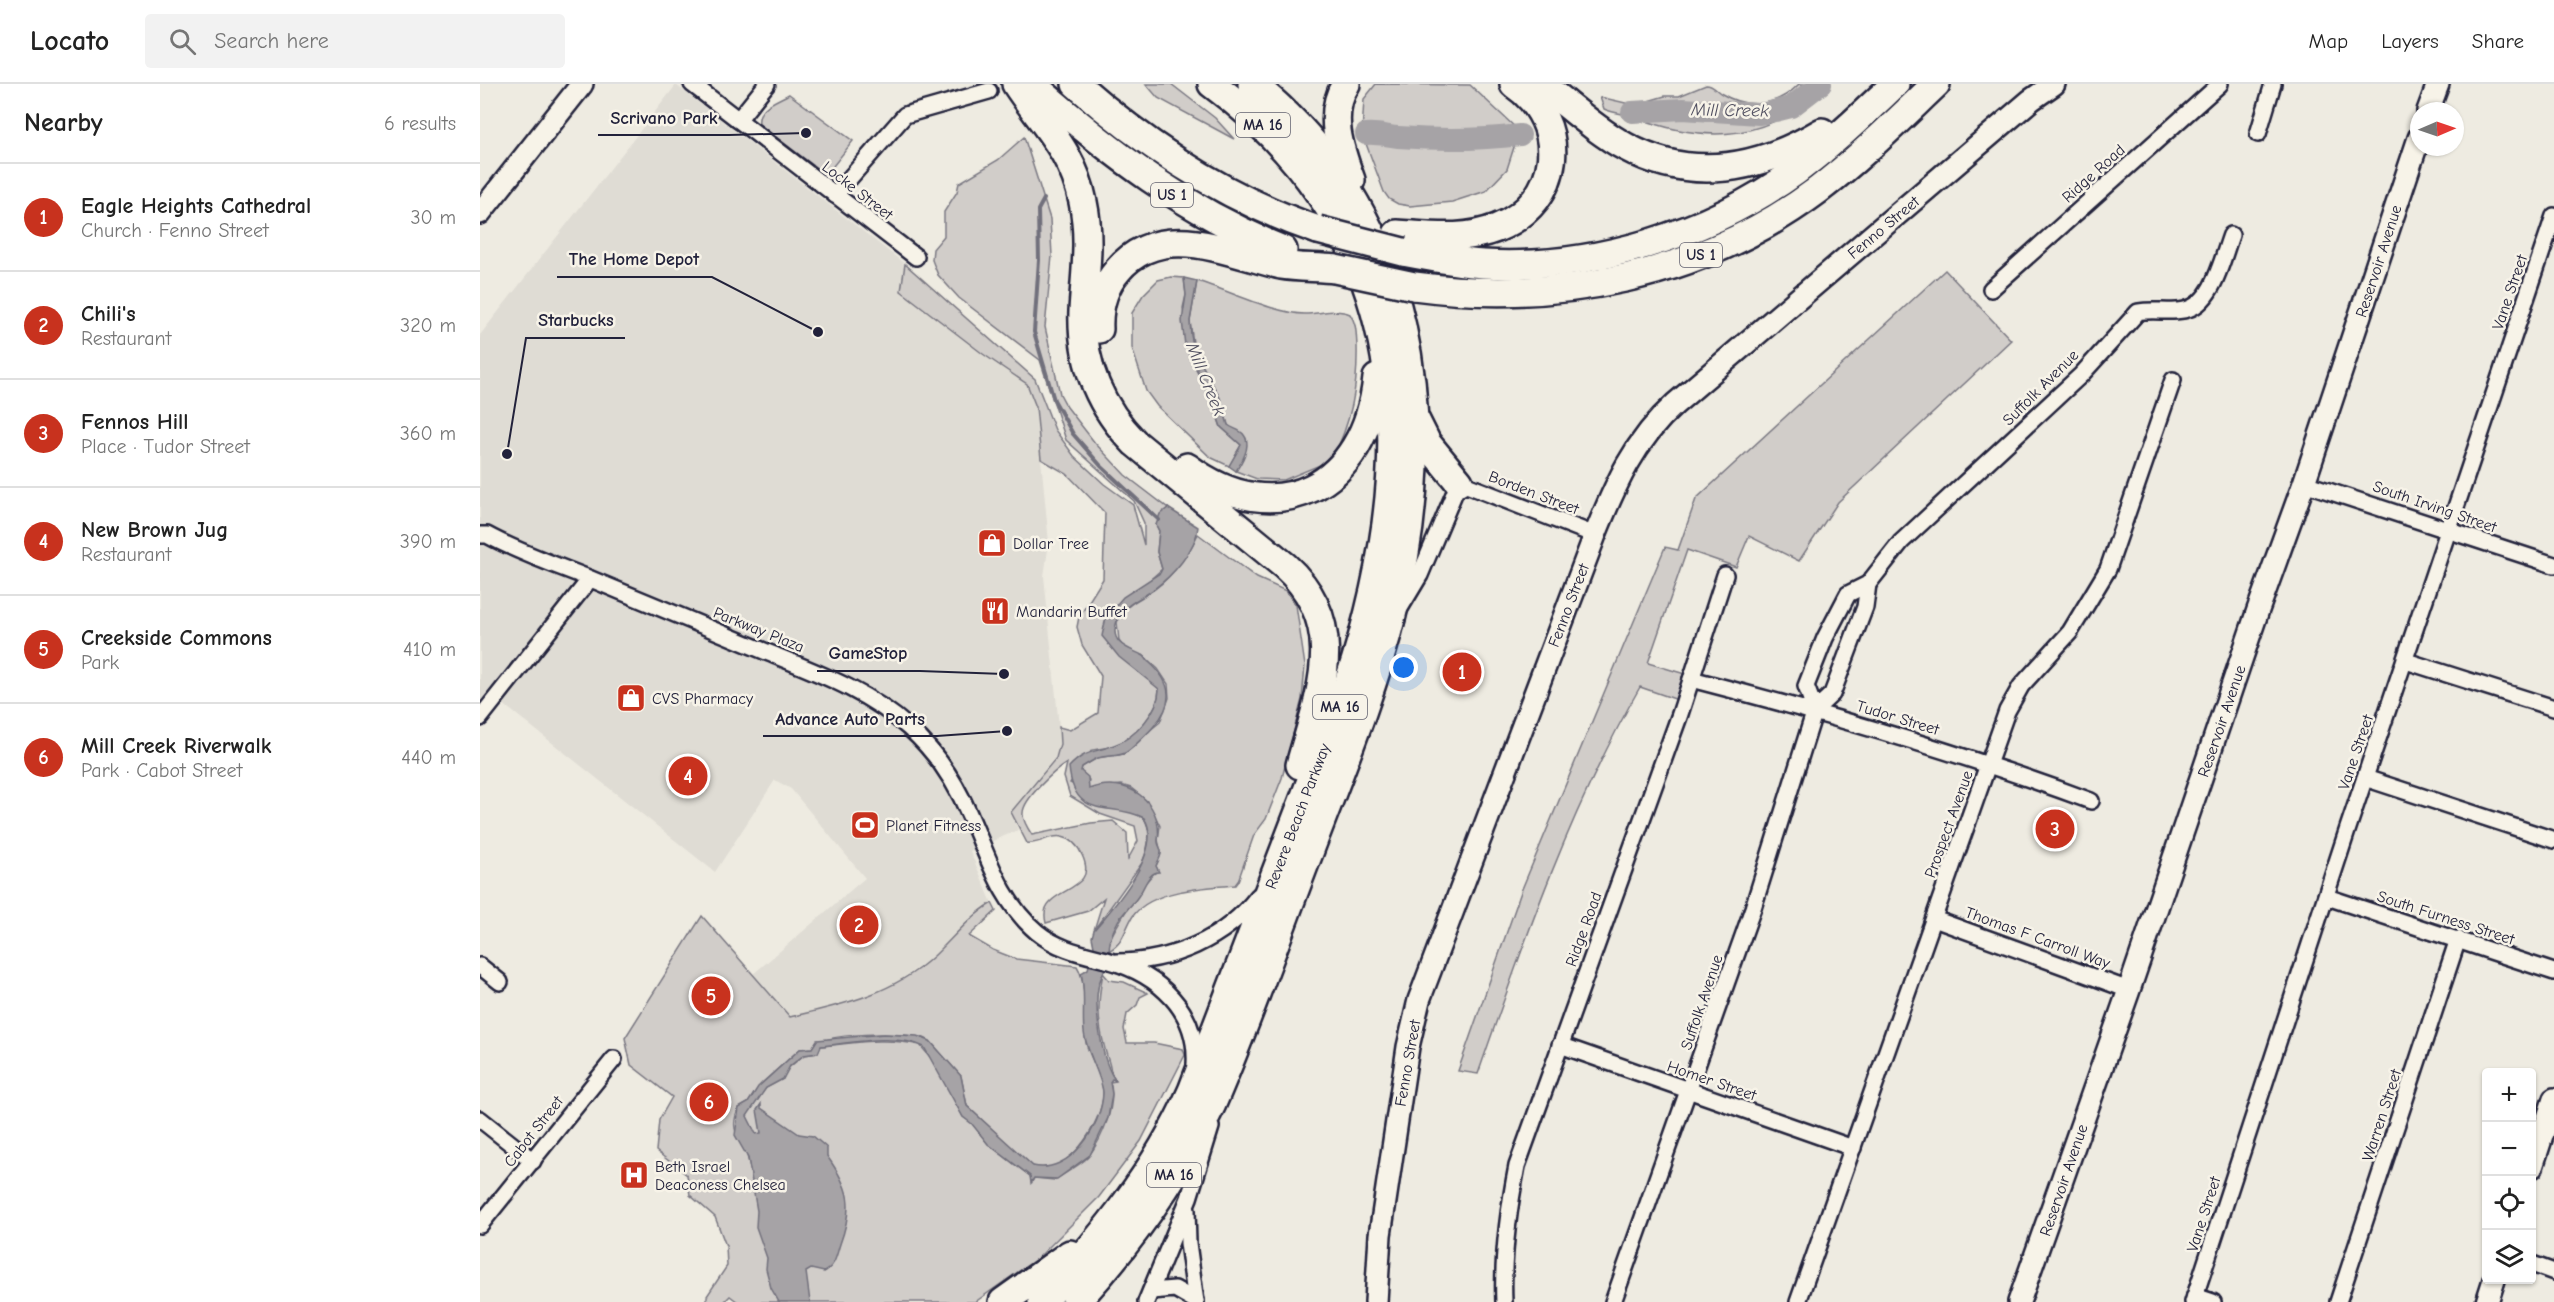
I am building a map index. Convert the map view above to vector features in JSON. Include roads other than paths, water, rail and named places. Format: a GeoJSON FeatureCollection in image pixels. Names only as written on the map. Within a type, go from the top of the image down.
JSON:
{"type":"FeatureCollection","features":[{"type":"Feature","properties":{"kind":"highway"},"geometry":{"type":"LineString","coordinates":[[1016,84],[1060,143],[1072,167],[1083,200],[1089,249],[1083,311],[1084,341],[1090,370],[1101,397],[1116,422],[1135,443],[1294,574],[1312,598],[1321,617],[1326,648],[1324,672],[1291,799],[1276,868]]}},
{"type":"Feature","properties":{"kind":"highway","name":"US 1"},"geometry":{"type":"LineString","coordinates":[[1032,84],[1114,153],[1179,199],[1262,241],[1335,269],[1414,286],[1487,293],[1565,289],[1626,279],[1693,258],[1758,229],[1817,191],[1854,161],[1936,84]]}},
{"type":"Feature","properties":{"kind":"highway","name":"US 1"},"geometry":{"type":"LineString","coordinates":[[1076,84],[1135,133],[1190,171],[1253,205],[1318,230],[1400,243],[1474,263],[1520,264],[1587,257],[1653,242],[1717,217],[1776,184],[1813,158],[1885,93]]}},
{"type":"Feature","properties":{"kind":"highway","name":"Revere Beach Parkway"},"geometry":{"type":"LineString","coordinates":[[1042,1302],[1123,1208],[1155,1161],[1192,1091],[1348,684],[1377,573],[1387,505],[1390,438],[1386,369],[1374,302],[1346,233],[1308,174],[1269,130],[1212,84]]}},
{"type":"Feature","properties":{"kind":"highway","name":"Revere Beach Parkway"},"geometry":{"type":"LineString","coordinates":[[1076,1302],[1132,1238],[1176,1172],[1212,1104],[1367,698],[1390,622],[1409,514],[1413,412],[1410,367],[1399,307],[1385,264],[1367,224],[1322,154],[1286,114],[1252,84]]}},
{"type":"Feature","properties":{"kind":"highway"},"geometry":{"type":"LineString","coordinates":[[1346,84],[1338,108],[1338,139],[1367,224]]}},
{"type":"Feature","properties":{"kind":"highway"},"geometry":{"type":"LineString","coordinates":[[1400,243],[1481,233],[1516,218],[1534,202],[1545,184],[1551,165],[1551,138],[1541,111],[1533,99],[1514,84]]}},
{"type":"Feature","properties":{"kind":"highway"},"geometry":{"type":"LineString","coordinates":[[1541,84],[1624,146],[1666,162],[1702,168],[1745,165],[1782,155],[1885,93]]}},
{"type":"Feature","properties":{"kind":"highway"},"geometry":{"type":"LineString","coordinates":[[1335,269],[1282,265],[1218,247],[1190,243],[1159,244],[1138,252],[1122,265],[1109,282],[1100,310],[1102,353],[1109,378],[1121,401],[1138,424],[1212,484],[1235,494],[1258,498],[1281,497],[1303,492],[1330,477],[1342,466],[1352,454],[1366,427],[1377,375],[1374,302]]}},
{"type":"Feature","properties":{"kind":"highway"},"geometry":{"type":"LineString","coordinates":[[1413,412],[1427,443],[1459,482]]}},
{"type":"Feature","properties":{"kind":"highway"},"geometry":{"type":"LineString","coordinates":[[1003,1302],[1071,1253],[1123,1208]]}},
{"type":"Feature","properties":{"kind":"street"},"geometry":{"type":"LineString","coordinates":[[480,213],[582,84]]}},
{"type":"Feature","properties":{"kind":"street","name":"Locke Street"},"geometry":{"type":"LineString","coordinates":[[692,84],[916,257]]}},
{"type":"Feature","properties":{"kind":"street"},"geometry":{"type":"LineString","coordinates":[[738,120],[767,84]]}},
{"type":"Feature","properties":{"kind":"street","name":"Fenno Street"},"geometry":{"type":"LineString","coordinates":[[1376,1302],[1380,1235],[1416,1008],[1595,535],[1628,459],[1659,419],[2031,100],[2055,84]]}},
{"type":"Feature","properties":{"kind":"street","name":"Ridge Road"},"geometry":{"type":"LineString","coordinates":[[1991,289],[2220,84]]}},
{"type":"Feature","properties":{"kind":"street"},"geometry":{"type":"LineString","coordinates":[[2258,134],[2273,84]]}},
{"type":"Feature","properties":{"kind":"street"},"geometry":{"type":"LineString","coordinates":[[2431,102],[2438,84]]}},
{"type":"Feature","properties":{"kind":"street"},"geometry":{"type":"LineString","coordinates":[[835,195],[905,115],[989,92]]}},
{"type":"Feature","properties":{"kind":"street","name":"Reservoir Avenue"},"geometry":{"type":"LineString","coordinates":[[2019,1302],[2304,483],[2413,156]]}},
{"type":"Feature","properties":{"kind":"street","name":"Vane Street"},"geometry":{"type":"LineString","coordinates":[[2194,1299],[2448,529],[2554,216]]}},
{"type":"Feature","properties":{"kind":"street","name":"Suffolk Avenue"},"geometry":{"type":"LineString","coordinates":[[1815,710],[1806,686],[1825,638],[1848,594],[1868,584],[1901,542],[2081,375],[2138,312],[2186,310],[2198,306],[2216,276],[2231,235]]}},
{"type":"Feature","properties":{"kind":"street","name":"Prospect Avenue"},"geometry":{"type":"LineString","coordinates":[[1798,1302],[2007,711],[2020,686],[2070,632],[2108,569],[2174,380]]}},
{"type":"Feature","properties":{"kind":"street"},"geometry":{"type":"LineString","coordinates":[[1390,622],[1420,575],[1459,482]]}},
{"type":"Feature","properties":{"kind":"street","name":"Borden Street"},"geometry":{"type":"LineString","coordinates":[[1459,482],[1595,535]]}},
{"type":"Feature","properties":{"kind":"street","name":"South Irving Street"},"geometry":{"type":"LineString","coordinates":[[2304,483],[2554,565]]}},
{"type":"Feature","properties":{"kind":"street","name":"Parkway Plaza"},"geometry":{"type":"LineString","coordinates":[[482,531],[590,579],[822,674],[886,709],[920,739],[948,775],[967,808],[994,873],[1012,908],[1052,943],[1086,956],[1112,962]]}},
{"type":"Feature","properties":{"kind":"street","name":"Ridge Road"},"geometry":{"type":"LineString","coordinates":[[1504,1302],[1503,1269],[1508,1212],[1517,1166],[1691,679],[1725,575]]}},
{"type":"Feature","properties":{"kind":"street"},"geometry":{"type":"LineString","coordinates":[[480,718],[590,579]]}},
{"type":"Feature","properties":{"kind":"street","name":"Suffolk Avenue"},"geometry":{"type":"LineString","coordinates":[[1614,1302],[1754,908],[1815,710],[1832,694],[1865,607],[1868,584]]}},
{"type":"Feature","properties":{"kind":"street"},"geometry":{"type":"LineString","coordinates":[[2406,661],[2554,708]]}},
{"type":"Feature","properties":{"kind":"street","name":"Tudor Street"},"geometry":{"type":"LineString","coordinates":[[1691,679],[1815,710],[1989,763],[2091,801]]}},
{"type":"Feature","properties":{"kind":"street"},"geometry":{"type":"LineString","coordinates":[[2366,778],[2554,840]]}},
{"type":"Feature","properties":{"kind":"street"},"geometry":{"type":"LineString","coordinates":[[1112,962],[1156,958],[1216,936],[1247,910],[1276,868]]}},
{"type":"Feature","properties":{"kind":"street","name":"South Furness Street"},"geometry":{"type":"LineString","coordinates":[[2327,897],[2554,972]]}},
{"type":"Feature","properties":{"kind":"street","name":"Thomas F Carroll Way"},"geometry":{"type":"LineString","coordinates":[[1934,919],[2129,990]]}},
{"type":"Feature","properties":{"kind":"street","name":"Warren Street"},"geometry":{"type":"LineString","coordinates":[[2338,1302],[2458,939]]}},
{"type":"Feature","properties":{"kind":"street"},"geometry":{"type":"LineString","coordinates":[[1112,962],[1155,983],[1183,1010],[1191,1024],[1195,1045],[1192,1091]]}},
{"type":"Feature","properties":{"kind":"street"},"geometry":{"type":"LineString","coordinates":[[480,966],[500,982]]}},
{"type":"Feature","properties":{"kind":"street","name":"Revere Beach Parkway"},"geometry":{"type":"LineString","coordinates":[[1148,1297],[1189,1198],[1241,1030]]}},
{"type":"Feature","properties":{"kind":"street","name":"Homer Street"},"geometry":{"type":"LineString","coordinates":[[1560,1045],[1853,1148]]}},
{"type":"Feature","properties":{"kind":"street","name":"Cabot Street"},"geometry":{"type":"LineString","coordinates":[[480,1225],[614,1059]]}},
{"type":"Feature","properties":{"kind":"street"},"geometry":{"type":"LineString","coordinates":[[2536,1156],[2552,1110]]}},
{"type":"Feature","properties":{"kind":"street"},"geometry":{"type":"LineString","coordinates":[[480,1119],[533,1161]]}},
{"type":"Feature","properties":{"kind":"street"},"geometry":{"type":"LineString","coordinates":[[1189,1198],[1189,1250],[1196,1301]]}},
{"type":"Feature","properties":{"kind":"street"},"geometry":{"type":"LineString","coordinates":[[2536,1265],[2554,1272]]}},
{"type":"Feature","properties":{"kind":"street"},"geometry":{"type":"LineString","coordinates":[[2487,1302],[2493,1284]]}},
{"type":"Feature","properties":{"kind":"street"},"geometry":{"type":"LineString","coordinates":[[1148,1297],[1175,1289],[1196,1301]]}},
{"type":"Feature","properties":{"kind":"street"},"geometry":{"type":"LineString","coordinates":[[2194,1299],[2212,1302]]}},
{"type":"Feature","properties":{"kind":"water"},"geometry":{"type":"Polygon","coordinates":[[[1184,278],[1197,281],[1190,321],[1194,350],[1220,398],[1228,425],[1241,432],[1246,439],[1245,453],[1236,471],[1229,466],[1241,445],[1221,427],[1211,398],[1185,345],[1182,321],[1186,295],[1184,278]]]}},
{"type":"Feature","properties":{"kind":"water"},"geometry":{"type":"Polygon","coordinates":[[[1168,508],[1198,527],[1193,545],[1168,577],[1124,610],[1115,629],[1118,641],[1145,657],[1163,678],[1168,702],[1161,718],[1127,752],[1098,758],[1082,767],[1081,771],[1088,777],[1089,789],[1103,785],[1117,785],[1140,795],[1149,804],[1155,814],[1161,851],[1156,866],[1159,872],[1149,877],[1137,899],[1115,927],[1099,984],[1097,1006],[1100,1035],[1107,1062],[1116,1081],[1112,1079],[1110,1082],[1112,1094],[1108,1118],[1090,1155],[1057,1179],[1034,1178],[1031,1183],[1030,1176],[988,1144],[972,1124],[963,1117],[924,1047],[913,1043],[887,1040],[821,1046],[818,1053],[804,1055],[790,1066],[783,1079],[766,1088],[747,1116],[756,1134],[761,1133],[757,1110],[761,1104],[761,1108],[799,1134],[813,1136],[827,1148],[827,1156],[841,1178],[847,1198],[847,1219],[833,1263],[824,1272],[811,1269],[806,1272],[810,1302],[779,1302],[771,1288],[766,1269],[767,1258],[756,1227],[757,1211],[748,1158],[735,1135],[739,1108],[748,1103],[758,1087],[800,1049],[812,1048],[817,1040],[884,1034],[917,1036],[930,1041],[961,1076],[967,1106],[1033,1166],[1047,1167],[1071,1156],[1082,1145],[1097,1120],[1103,1093],[1084,1032],[1081,973],[1088,969],[1094,947],[1092,937],[1094,930],[1124,893],[1143,861],[1148,846],[1149,831],[1144,818],[1132,813],[1086,803],[1078,796],[1072,784],[1069,767],[1085,755],[1114,745],[1130,736],[1144,723],[1155,706],[1159,689],[1119,657],[1102,636],[1106,617],[1123,597],[1160,573],[1162,569],[1157,552],[1159,531],[1156,525],[1160,514],[1168,508]]]}},
{"type":"Feature","properties":{"kind":"waterway","name":"Mill Creek"},"geometry":{"type":"LineString","coordinates":[[1632,112],[1683,109],[1759,114],[1791,107],[1821,84]]}},
{"type":"Feature","properties":{"kind":"waterway","name":"Mill Creek"},"geometry":{"type":"LineString","coordinates":[[1366,134],[1444,139],[1520,135]]}},
{"type":"Feature","properties":{"kind":"waterway"},"geometry":{"type":"LineString","coordinates":[[1044,199],[1038,210],[1039,260],[1034,332],[1054,400],[1073,434],[1101,466],[1159,520]]}},
{"type":"Feature","properties":{"kind":"place","name":"Scrivano Park"},"geometry":{"type":"Point","coordinates":[806,133]}},
{"type":"Feature","properties":{"kind":"place","name":"The Home Depot"},"geometry":{"type":"Point","coordinates":[818,332]}},
{"type":"Feature","properties":{"kind":"place","name":"Starbucks"},"geometry":{"type":"Point","coordinates":[507,454]}},
{"type":"Feature","properties":{"kind":"place","name":"Dollar Tree"},"geometry":{"type":"Point","coordinates":[992,543]}},
{"type":"Feature","properties":{"kind":"place","name":"Mandarin Buffet"},"geometry":{"type":"Point","coordinates":[995,611]}},
{"type":"Feature","properties":{"kind":"place","name":"Eagle Heights Cathedral"},"geometry":{"type":"Point","coordinates":[1462,672]}},
{"type":"Feature","properties":{"kind":"place","name":"GameStop"},"geometry":{"type":"Point","coordinates":[1004,674]}},
{"type":"Feature","properties":{"kind":"place","name":"CVS Pharmacy"},"geometry":{"type":"Point","coordinates":[631,698]}},
{"type":"Feature","properties":{"kind":"place","name":"Advance Auto Parts"},"geometry":{"type":"Point","coordinates":[1007,731]}},
{"type":"Feature","properties":{"kind":"place","name":"New Brown Jug"},"geometry":{"type":"Point","coordinates":[688,776]}},
{"type":"Feature","properties":{"kind":"place","name":"Planet Fitness"},"geometry":{"type":"Point","coordinates":[865,825]}},
{"type":"Feature","properties":{"kind":"place","name":"Fennos Hill"},"geometry":{"type":"Point","coordinates":[2055,829]}},
{"type":"Feature","properties":{"kind":"place","name":"Chili's"},"geometry":{"type":"Point","coordinates":[859,925]}},
{"type":"Feature","properties":{"kind":"place","name":"Creekside Commons"},"geometry":{"type":"Point","coordinates":[711,996]}},
{"type":"Feature","properties":{"kind":"place","name":"Mill Creek Riverwalk"},"geometry":{"type":"Point","coordinates":[709,1102]}},
{"type":"Feature","properties":{"kind":"place","name":"Beth Israel Deaconess Chelsea"},"geometry":{"type":"Point","coordinates":[634,1175]}}]}
